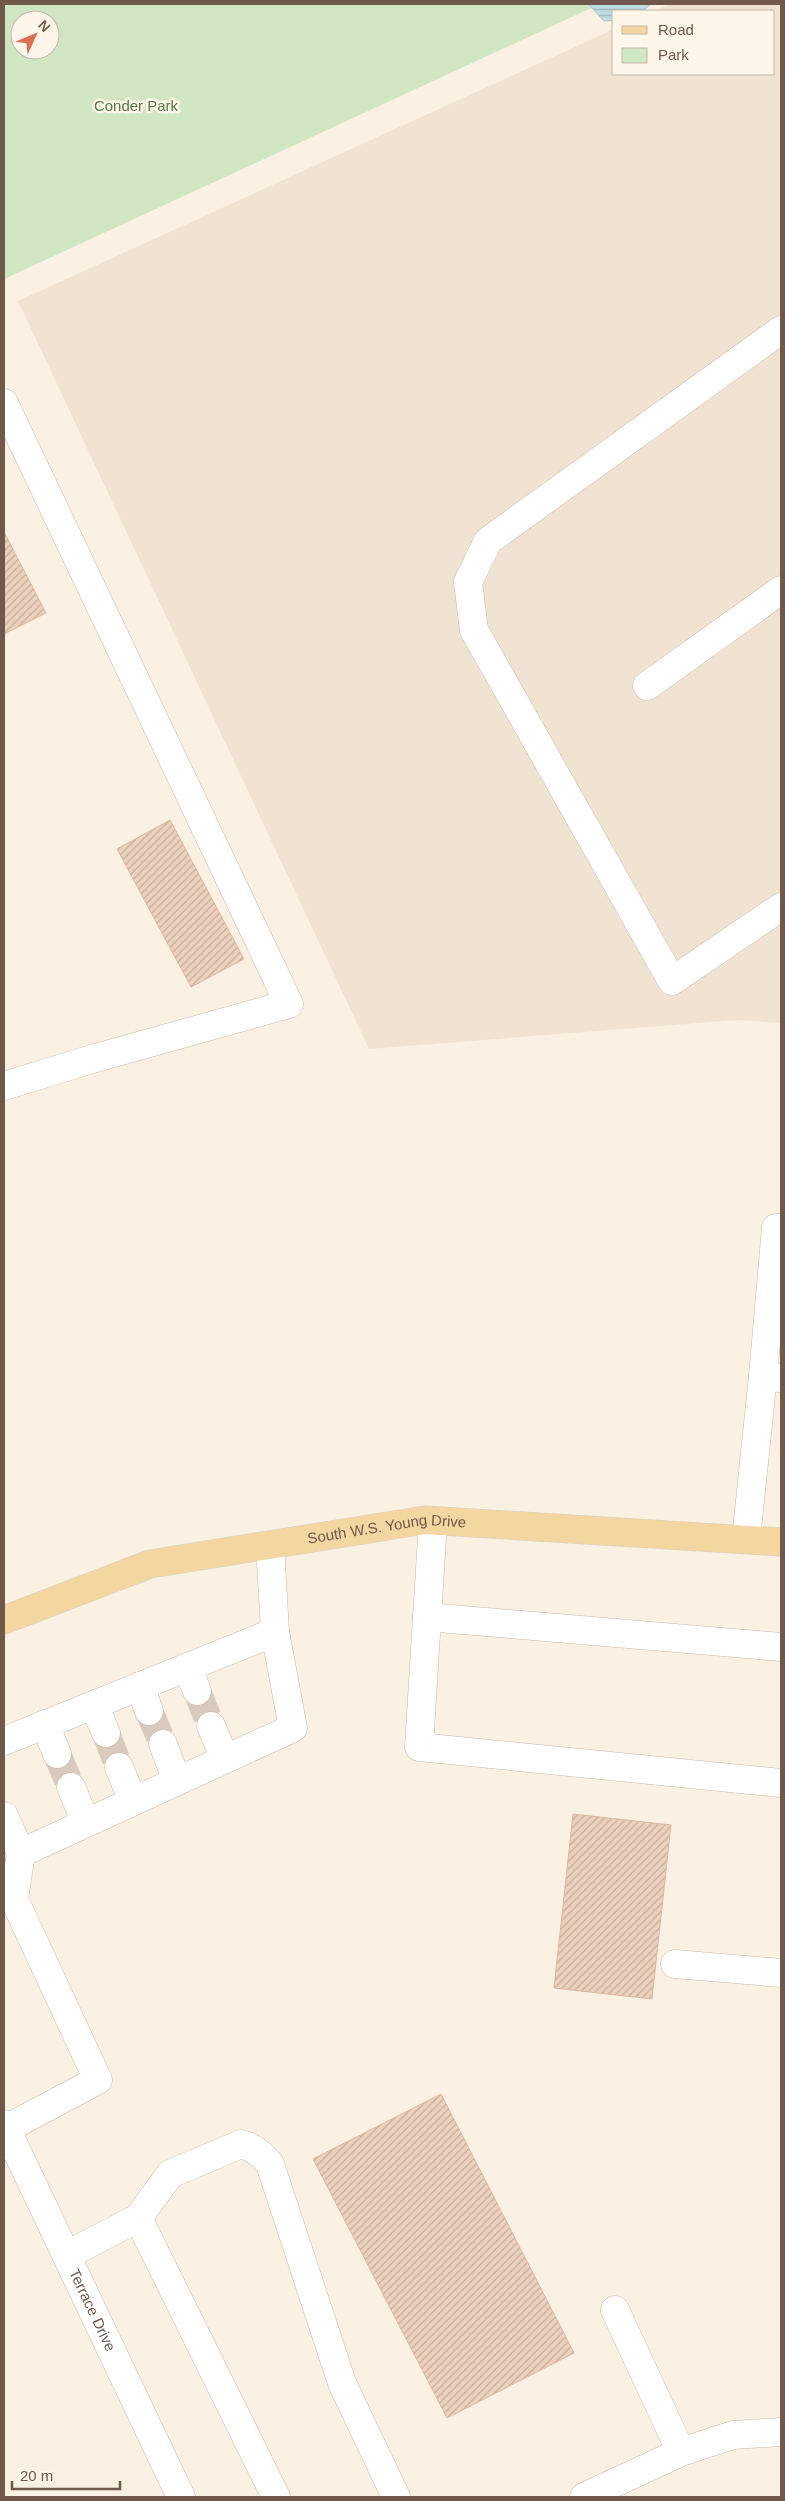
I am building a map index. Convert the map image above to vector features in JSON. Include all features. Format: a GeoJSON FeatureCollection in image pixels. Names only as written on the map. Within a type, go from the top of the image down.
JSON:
{"type":"FeatureCollection","features":[{"type":"Feature","properties":{"kind":"main road","name":"South W.S. Young Drive"},"geometry":{"type":"LineString","coordinates":[[4,1620],[150,1564],[433,1521],[781,1542]]}},
{"type":"Feature","properties":{"kind":"street"},"geometry":{"type":"LineString","coordinates":[[781,330],[488,541],[468,582],[474,630],[672,982],[781,906]]}},
{"type":"Feature","properties":{"kind":"street"},"geometry":{"type":"LineString","coordinates":[[4,403],[289,1004],[92,1059],[4,1086]]}},
{"type":"Feature","properties":{"kind":"street"},"geometry":{"type":"LineString","coordinates":[[648,686],[781,590]]}},
{"type":"Feature","properties":{"kind":"street"},"geometry":{"type":"LineString","coordinates":[[746,1540],[772,1377],[776,1228],[781,1228]]}},
{"type":"Feature","properties":{"kind":"street"},"geometry":{"type":"LineString","coordinates":[[433,1521],[419,1747],[781,1783]]}},
{"type":"Feature","properties":{"kind":"street"},"geometry":{"type":"LineString","coordinates":[[21,1853],[293,1728],[275,1632],[270,1545]]}},
{"type":"Feature","properties":{"kind":"street"},"geometry":{"type":"LineString","coordinates":[[427,1618],[781,1647]]}},
{"type":"Feature","properties":{"kind":"street"},"geometry":{"type":"LineString","coordinates":[[4,1741],[94,1705],[144,1698],[192,1679],[275,1632]]}},
{"type":"Feature","properties":{"kind":"street"},"geometry":{"type":"LineString","coordinates":[[94,1705],[106,1733]]}},
{"type":"Feature","properties":{"kind":"street"},"geometry":{"type":"LineString","coordinates":[[45,1724],[57,1754]]}},
{"type":"Feature","properties":{"kind":"street"},"geometry":{"type":"LineString","coordinates":[[211,1726],[225,1759]]}},
{"type":"Feature","properties":{"kind":"street"},"geometry":{"type":"LineString","coordinates":[[162,1744],[177,1781]]}},
{"type":"Feature","properties":{"kind":"street"},"geometry":{"type":"LineString","coordinates":[[119,1767],[133,1801]]}},
{"type":"Feature","properties":{"kind":"street"},"geometry":{"type":"LineString","coordinates":[[71,1787],[86,1823]]}},
{"type":"Feature","properties":{"kind":"street"},"geometry":{"type":"LineString","coordinates":[[4,1816],[21,1853],[14,1899],[98,2080],[5,2126]]}},
{"type":"Feature","properties":{"kind":"street"},"geometry":{"type":"LineString","coordinates":[[675,1964],[781,1973]]}},
{"type":"Feature","properties":{"kind":"street","name":"Terrace Drive"},"geometry":{"type":"LineString","coordinates":[[5,2126],[13,2168],[67,2256],[181,2497]]}},
{"type":"Feature","properties":{"kind":"street"},"geometry":{"type":"LineString","coordinates":[[67,2256],[138,2218],[170,2174],[240,2144],[250,2146],[270,2164],[342,2383],[396,2497]]}},
{"type":"Feature","properties":{"kind":"street"},"geometry":{"type":"LineString","coordinates":[[138,2218],[276,2497]]}},
{"type":"Feature","properties":{"kind":"street"},"geometry":{"type":"LineString","coordinates":[[615,2310],[681,2452]]}},
{"type":"Feature","properties":{"kind":"street"},"geometry":{"type":"LineString","coordinates":[[584,2497],[681,2452],[733,2435],[781,2432]]}},
{"type":"Feature","properties":{"kind":"shaded area"},"geometry":{"type":"Polygon","coordinates":[[[670,4],[781,4],[781,1023],[737,1020],[369,1049],[18,301],[612,30],[612,75],[775,75],[775,10],[656,10],[670,4]]]}},
{"type":"Feature","properties":{"kind":"green space","name":"Conder Park"},"geometry":{"type":"Polygon","coordinates":[[[4,4],[600,4],[4,279],[4,4]]]}},
{"type":"Feature","properties":{"kind":"water"},"geometry":{"type":"Polygon","coordinates":[[[588,4],[651,4],[644,10],[612,10],[612,20],[604,21],[588,4]]]}},
{"type":"Feature","properties":{"kind":"building"},"geometry":{"type":"Polygon","coordinates":[[[4,532],[46,613],[4,634],[4,532]]]}},
{"type":"Feature","properties":{"kind":"building"},"geometry":{"type":"Polygon","coordinates":[[[170,820],[244,959],[191,987],[117,849],[170,820]]]}},
{"type":"Feature","properties":{"kind":"building"},"geometry":{"type":"Polygon","coordinates":[[[573,1814],[671,1825],[652,1999],[554,1988],[573,1814]]]}},
{"type":"Feature","properties":{"kind":"building"},"geometry":{"type":"Polygon","coordinates":[[[441,2094],[574,2353],[447,2418],[313,2159],[441,2094]]]}},
{"type":"Feature","properties":{"kind":"tunnel"},"geometry":{"type":"LineString","coordinates":[[197,1691],[211,1726]]}},
{"type":"Feature","properties":{"kind":"tunnel"},"geometry":{"type":"LineString","coordinates":[[149,1711],[163,1744]]}},
{"type":"Feature","properties":{"kind":"tunnel"},"geometry":{"type":"LineString","coordinates":[[106,1733],[119,1767]]}},
{"type":"Feature","properties":{"kind":"tunnel"},"geometry":{"type":"LineString","coordinates":[[57,1754],[71,1787]]}}]}
